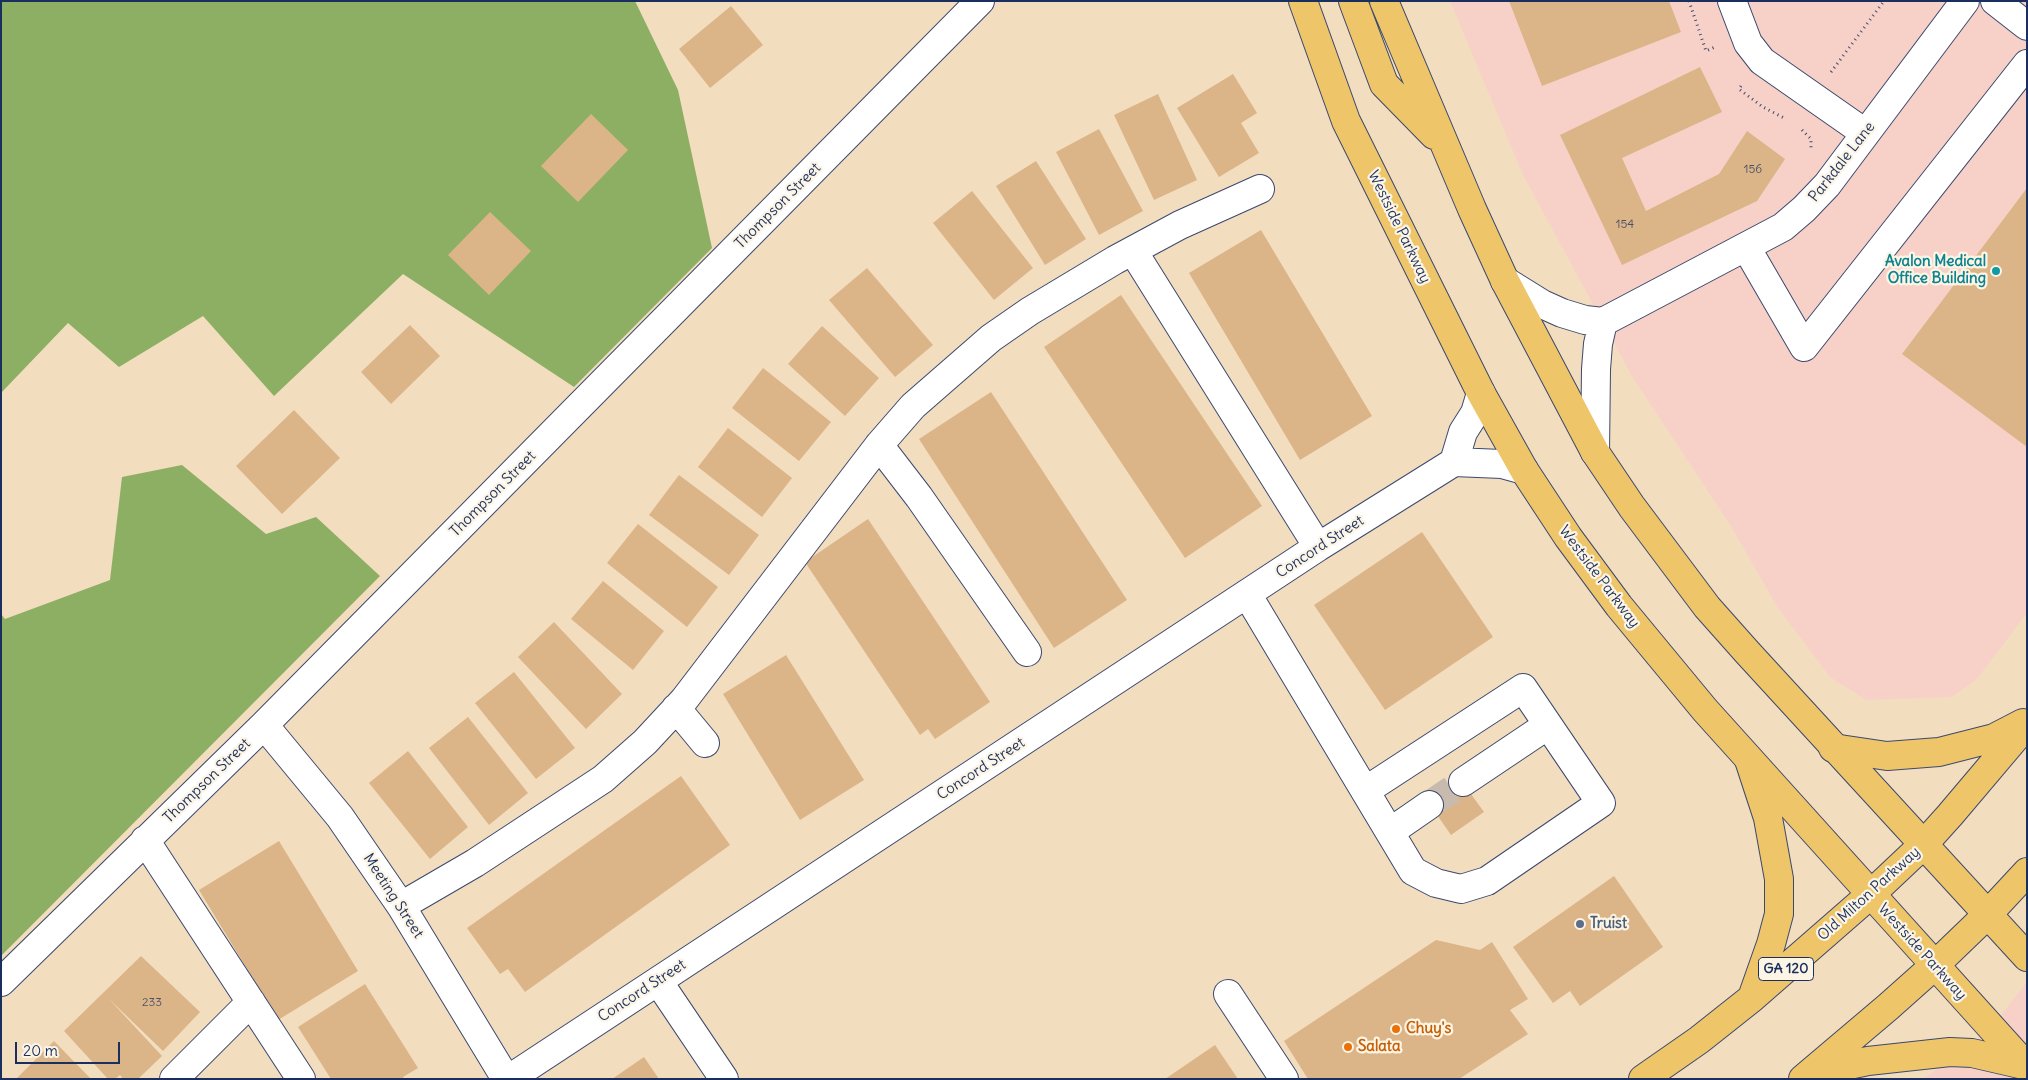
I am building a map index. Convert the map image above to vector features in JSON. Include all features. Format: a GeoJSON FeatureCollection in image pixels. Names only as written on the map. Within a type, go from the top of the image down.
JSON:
{"type":"FeatureCollection","features":[{"type":"Feature","properties":{"kind":"main road","name":"Westside Parkway"},"geometry":{"type":"LineString","coordinates":[[1303,1],[1346,122],[1481,393],[1524,470],[1568,537],[1662,660],[1870,896],[2026,1066]]}},
{"type":"Feature","properties":{"kind":"main road"},"geometry":{"type":"LineString","coordinates":[[1353,1],[1384,84],[1445,147]]}},
{"type":"Feature","properties":{"kind":"main road"},"geometry":{"type":"LineString","coordinates":[[1384,1],[1445,147],[1505,281],[1595,452],[1632,507],[1707,607],[1833,748],[2027,956]]}},
{"type":"Feature","properties":{"kind":"main road"},"geometry":{"type":"LineString","coordinates":[[1833,748],[1887,756],[1939,752],[1994,738],[2027,722]]}},
{"type":"Feature","properties":{"kind":"main road","name":"Old Milton Parkway"},"geometry":{"type":"LineString","coordinates":[[1643,1079],[1699,1040],[1752,998],[1870,896],[1923,845],[1972,791],[2027,722]]}},
{"type":"Feature","properties":{"kind":"main road"},"geometry":{"type":"LineString","coordinates":[[1749,760],[1768,818],[1779,880],[1779,914],[1771,944],[1752,998]]}},
{"type":"Feature","properties":{"kind":"main road"},"geometry":{"type":"LineString","coordinates":[[1806,1076],[1888,1008],[1934,966],[1988,914],[2027,872]]}},
{"type":"Feature","properties":{"kind":"main road"},"geometry":{"type":"LineString","coordinates":[[1806,1076],[1868,1062],[1950,1052],[1972,1053],[2026,1066]]}},
{"type":"Feature","properties":{"kind":"street","name":"Thompson Street"},"geometry":{"type":"LineString","coordinates":[[1,982],[264,725],[980,1]]}},
{"type":"Feature","properties":{"kind":"street"},"geometry":{"type":"LineString","coordinates":[[1732,1],[1748,43],[1762,61],[1814,95],[1865,133]]}},
{"type":"Feature","properties":{"kind":"street","name":"Parkdale Lane"},"geometry":{"type":"LineString","coordinates":[[1603,322],[1783,227],[1804,209],[1827,185],[1964,1]]}},
{"type":"Feature","properties":{"kind":"street"},"geometry":{"type":"LineString","coordinates":[[1994,1],[2027,26]]}},
{"type":"Feature","properties":{"kind":"street"},"geometry":{"type":"LineString","coordinates":[[1746,246],[1804,347],[2027,64]]}},
{"type":"Feature","properties":{"kind":"street"},"geometry":{"type":"LineString","coordinates":[[401,906],[475,863],[603,779],[645,742],[676,708],[879,445],[913,406],[991,338],[1070,287],[1133,250],[1180,225],[1260,189]]}},
{"type":"Feature","properties":{"kind":"street"},"geometry":{"type":"LineString","coordinates":[[1133,250],[1318,547]]}},
{"type":"Feature","properties":{"kind":"street"},"geometry":{"type":"LineString","coordinates":[[1505,281],[1542,304],[1562,313],[1585,320],[1603,322],[1598,344],[1596,369],[1595,452]]}},
{"type":"Feature","properties":{"kind":"street"},"geometry":{"type":"LineString","coordinates":[[1481,393],[1475,413],[1463,432],[1454,462],[1502,464],[1524,470]]}},
{"type":"Feature","properties":{"kind":"street"},"geometry":{"type":"LineString","coordinates":[[879,445],[919,496],[1027,652]]}},
{"type":"Feature","properties":{"kind":"street","name":"Concord Street"},"geometry":{"type":"LineString","coordinates":[[508,1079],[1318,547],[1454,462]]}},
{"type":"Feature","properties":{"kind":"street"},"geometry":{"type":"LineString","coordinates":[[1247,594],[1365,791],[1390,832],[1413,871],[1436,883],[1461,889],[1487,881],[1601,803],[1523,688],[1365,791]]}},
{"type":"Feature","properties":{"kind":"street"},"geometry":{"type":"LineString","coordinates":[[676,708],[705,743]]}},
{"type":"Feature","properties":{"kind":"street","name":"Meeting Street"},"geometry":{"type":"LineString","coordinates":[[264,725],[340,816],[401,906],[508,1079]]}},
{"type":"Feature","properties":{"kind":"street"},"geometry":{"type":"LineString","coordinates":[[1463,782],[1548,725]]}},
{"type":"Feature","properties":{"kind":"street"},"geometry":{"type":"LineString","coordinates":[[1390,832],[1429,805]]}},
{"type":"Feature","properties":{"kind":"street"},"geometry":{"type":"LineString","coordinates":[[145,840],[301,1079]]}},
{"type":"Feature","properties":{"kind":"street"},"geometry":{"type":"LineString","coordinates":[[658,981],[724,1079]]}},
{"type":"Feature","properties":{"kind":"street"},"geometry":{"type":"LineString","coordinates":[[1228,994],[1284,1079]]}},
{"type":"Feature","properties":{"kind":"street"},"geometry":{"type":"LineString","coordinates":[[174,1079],[251,1002]]}},
{"type":"Feature","properties":{"kind":"path"},"geometry":{"type":"LineString","coordinates":[[1689,1],[1706,51],[1717,46]]}},
{"type":"Feature","properties":{"kind":"path"},"geometry":{"type":"LineString","coordinates":[[1795,124],[1814,95],[1884,1]]}},
{"type":"Feature","properties":{"kind":"path"},"geometry":{"type":"LineString","coordinates":[[1744,82],[1739,89],[1763,107],[1795,124],[1811,140],[1812,159]]}},
{"type":"Feature","properties":{"kind":"shaded area"},"geometry":{"type":"Polygon","coordinates":[[[1450,1],[2027,1],[2027,613],[1977,679],[1952,697],[1866,700],[1830,677],[1778,608],[1729,523],[1633,378],[1523,175],[1450,1]]]}},
{"type":"Feature","properties":{"kind":"shaded area"},"geometry":{"type":"Polygon","coordinates":[[[2027,982],[2027,1079],[1923,1079],[1986,1034],[2027,982]]]}},
{"type":"Feature","properties":{"kind":"green space"},"geometry":{"type":"Polygon","coordinates":[[[1,1],[635,1],[678,90],[712,248],[574,387],[403,274],[274,396],[203,316],[119,367],[68,323],[1,393],[1,1]]]}},
{"type":"Feature","properties":{"kind":"green space"},"geometry":{"type":"Polygon","coordinates":[[[182,465],[266,534],[316,517],[380,576],[1,956],[1,614],[5,619],[110,580],[122,477],[182,465]]]}},
{"type":"Feature","properties":{"kind":"building"},"geometry":{"type":"Polygon","coordinates":[[[1509,1],[1669,1],[1681,32],[1542,86],[1509,1]]]}},
{"type":"Feature","properties":{"kind":"building"},"geometry":{"type":"Polygon","coordinates":[[[731,6],[763,45],[710,88],[679,49],[731,6]]]}},
{"type":"Feature","properties":{"kind":"building"},"geometry":{"type":"Polygon","coordinates":[[[1700,67],[1722,112],[1622,158],[1646,211],[1719,174],[1747,131],[1785,159],[1757,201],[1622,265],[1560,135],[1700,67]]]}},
{"type":"Feature","properties":{"kind":"building"},"geometry":{"type":"Polygon","coordinates":[[[1233,74],[1257,113],[1241,123],[1259,153],[1219,177],[1177,108],[1233,74]]]}},
{"type":"Feature","properties":{"kind":"building"},"geometry":{"type":"Polygon","coordinates":[[[1158,94],[1197,180],[1154,200],[1114,115],[1158,94]]]}},
{"type":"Feature","properties":{"kind":"building"},"geometry":{"type":"Polygon","coordinates":[[[591,114],[628,150],[578,202],[541,166],[591,114]]]}},
{"type":"Feature","properties":{"kind":"building"},"geometry":{"type":"Polygon","coordinates":[[[1099,129],[1143,211],[1099,235],[1056,152],[1099,129]]]}},
{"type":"Feature","properties":{"kind":"building"},"geometry":{"type":"Polygon","coordinates":[[[1036,161],[1086,239],[1045,265],[996,186],[1036,161]]]}},
{"type":"Feature","properties":{"kind":"building","name":"Avalon Medical Office Building"},"geometry":{"type":"Polygon","coordinates":[[[2027,188],[2027,447],[1902,354],[2027,188]]]}},
{"type":"Feature","properties":{"kind":"building"},"geometry":{"type":"Polygon","coordinates":[[[972,191],[1033,268],[994,300],[933,223],[972,191]]]}},
{"type":"Feature","properties":{"kind":"building"},"geometry":{"type":"Polygon","coordinates":[[[490,212],[531,251],[489,295],[448,255],[490,212]]]}},
{"type":"Feature","properties":{"kind":"building"},"geometry":{"type":"Polygon","coordinates":[[[1261,230],[1372,416],[1300,460],[1189,273],[1261,230]]]}},
{"type":"Feature","properties":{"kind":"building"},"geometry":{"type":"Polygon","coordinates":[[[867,268],[933,345],[895,377],[829,300],[867,268]]]}},
{"type":"Feature","properties":{"kind":"building"},"geometry":{"type":"Polygon","coordinates":[[[1121,295],[1262,506],[1185,558],[1044,347],[1121,295]]]}},
{"type":"Feature","properties":{"kind":"building"},"geometry":{"type":"Polygon","coordinates":[[[410,325],[440,356],[391,404],[361,372],[410,325]]]}},
{"type":"Feature","properties":{"kind":"building"},"geometry":{"type":"Polygon","coordinates":[[[822,326],[879,378],[845,416],[788,364],[822,326]]]}},
{"type":"Feature","properties":{"kind":"building"},"geometry":{"type":"Polygon","coordinates":[[[763,368],[831,422],[799,461],[732,408],[763,368]]]}},
{"type":"Feature","properties":{"kind":"building"},"geometry":{"type":"Polygon","coordinates":[[[991,392],[1127,600],[1054,648],[919,439],[991,392]]]}},
{"type":"Feature","properties":{"kind":"building"},"geometry":{"type":"Polygon","coordinates":[[[294,410],[340,458],[282,514],[236,466],[294,410]]]}},
{"type":"Feature","properties":{"kind":"building"},"geometry":{"type":"Polygon","coordinates":[[[728,428],[792,478],[762,517],[698,467],[728,428]]]}},
{"type":"Feature","properties":{"kind":"building"},"geometry":{"type":"Polygon","coordinates":[[[679,475],[759,535],[729,575],[649,515],[679,475]]]}},
{"type":"Feature","properties":{"kind":"building"},"geometry":{"type":"Polygon","coordinates":[[[868,519],[990,702],[935,739],[928,729],[920,735],[805,562],[868,519]]]}},
{"type":"Feature","properties":{"kind":"building"},"geometry":{"type":"Polygon","coordinates":[[[638,524],[718,587],[687,627],[607,563],[638,524]]]}},
{"type":"Feature","properties":{"kind":"building"},"geometry":{"type":"Polygon","coordinates":[[[1422,532],[1493,637],[1385,710],[1314,605],[1422,532]]]}},
{"type":"Feature","properties":{"kind":"building"},"geometry":{"type":"Polygon","coordinates":[[[603,581],[664,631],[633,670],[571,619],[603,581]]]}},
{"type":"Feature","properties":{"kind":"building"},"geometry":{"type":"Polygon","coordinates":[[[554,622],[622,694],[586,729],[518,657],[554,622]]]}},
{"type":"Feature","properties":{"kind":"building"},"geometry":{"type":"Polygon","coordinates":[[[786,655],[864,780],[800,820],[723,694],[786,655]]]}},
{"type":"Feature","properties":{"kind":"building"},"geometry":{"type":"Polygon","coordinates":[[[514,672],[575,748],[536,779],[475,703],[514,672]]]}},
{"type":"Feature","properties":{"kind":"building"},"geometry":{"type":"Polygon","coordinates":[[[468,717],[528,793],[489,825],[429,748],[468,717]]]}},
{"type":"Feature","properties":{"kind":"building"},"geometry":{"type":"Polygon","coordinates":[[[408,751],[468,827],[430,859],[369,783],[408,751]]]}},
{"type":"Feature","properties":{"kind":"building"},"geometry":{"type":"Polygon","coordinates":[[[681,776],[730,845],[525,992],[508,969],[500,974],[467,928],[681,776]]]}},
{"type":"Feature","properties":{"kind":"building"},"geometry":{"type":"Polygon","coordinates":[[[1458,776],[1484,812],[1451,835],[1426,799],[1458,776]]]}},
{"type":"Feature","properties":{"kind":"building"},"geometry":{"type":"Polygon","coordinates":[[[279,841],[358,971],[278,1020],[199,890],[279,841]]]}},
{"type":"Feature","properties":{"kind":"building"},"geometry":{"type":"Polygon","coordinates":[[[1614,876],[1663,947],[1580,1006],[1570,991],[1553,1003],[1513,947],[1614,876]]]}},
{"type":"Feature","properties":{"kind":"building"},"geometry":{"type":"Polygon","coordinates":[[[1436,940],[1480,950],[1492,942],[1528,999],[1510,1010],[1528,1034],[1459,1079],[1308,1079],[1284,1041],[1436,940]]]}},
{"type":"Feature","properties":{"kind":"building"},"geometry":{"type":"Polygon","coordinates":[[[141,956],[200,1012],[163,1051],[109,999],[162,1056],[138,1079],[123,1079],[120,1075],[115,1079],[108,1079],[64,1031],[141,956]]]}},
{"type":"Feature","properties":{"kind":"building"},"geometry":{"type":"Polygon","coordinates":[[[365,984],[418,1068],[403,1077],[404,1079],[331,1079],[298,1027],[365,984]]]}},
{"type":"Feature","properties":{"kind":"building"},"geometry":{"type":"Polygon","coordinates":[[[54,1041],[91,1079],[16,1079],[54,1041]]]}},
{"type":"Feature","properties":{"kind":"building"},"geometry":{"type":"Polygon","coordinates":[[[1215,1045],[1238,1079],[1165,1079],[1215,1045]]]}},
{"type":"Feature","properties":{"kind":"building"},"geometry":{"type":"Polygon","coordinates":[[[644,1057],[659,1079],[612,1079],[644,1057]]]}},
{"type":"Feature","properties":{"kind":"tunnel"},"geometry":{"type":"LineString","coordinates":[[1429,805],[1463,782]]}},
{"type":"Feature","properties":{"kind":"place","name":"Avalon Medical Office Building"},"geometry":{"type":"Point","coordinates":[1996,271]}},
{"type":"Feature","properties":{"kind":"place","name":"Truist"},"geometry":{"type":"Point","coordinates":[1580,924]}},
{"type":"Feature","properties":{"kind":"place","name":"Chuy's"},"geometry":{"type":"Point","coordinates":[1396,1029]}},
{"type":"Feature","properties":{"kind":"place","name":"Salata"},"geometry":{"type":"Point","coordinates":[1348,1047]}}]}
